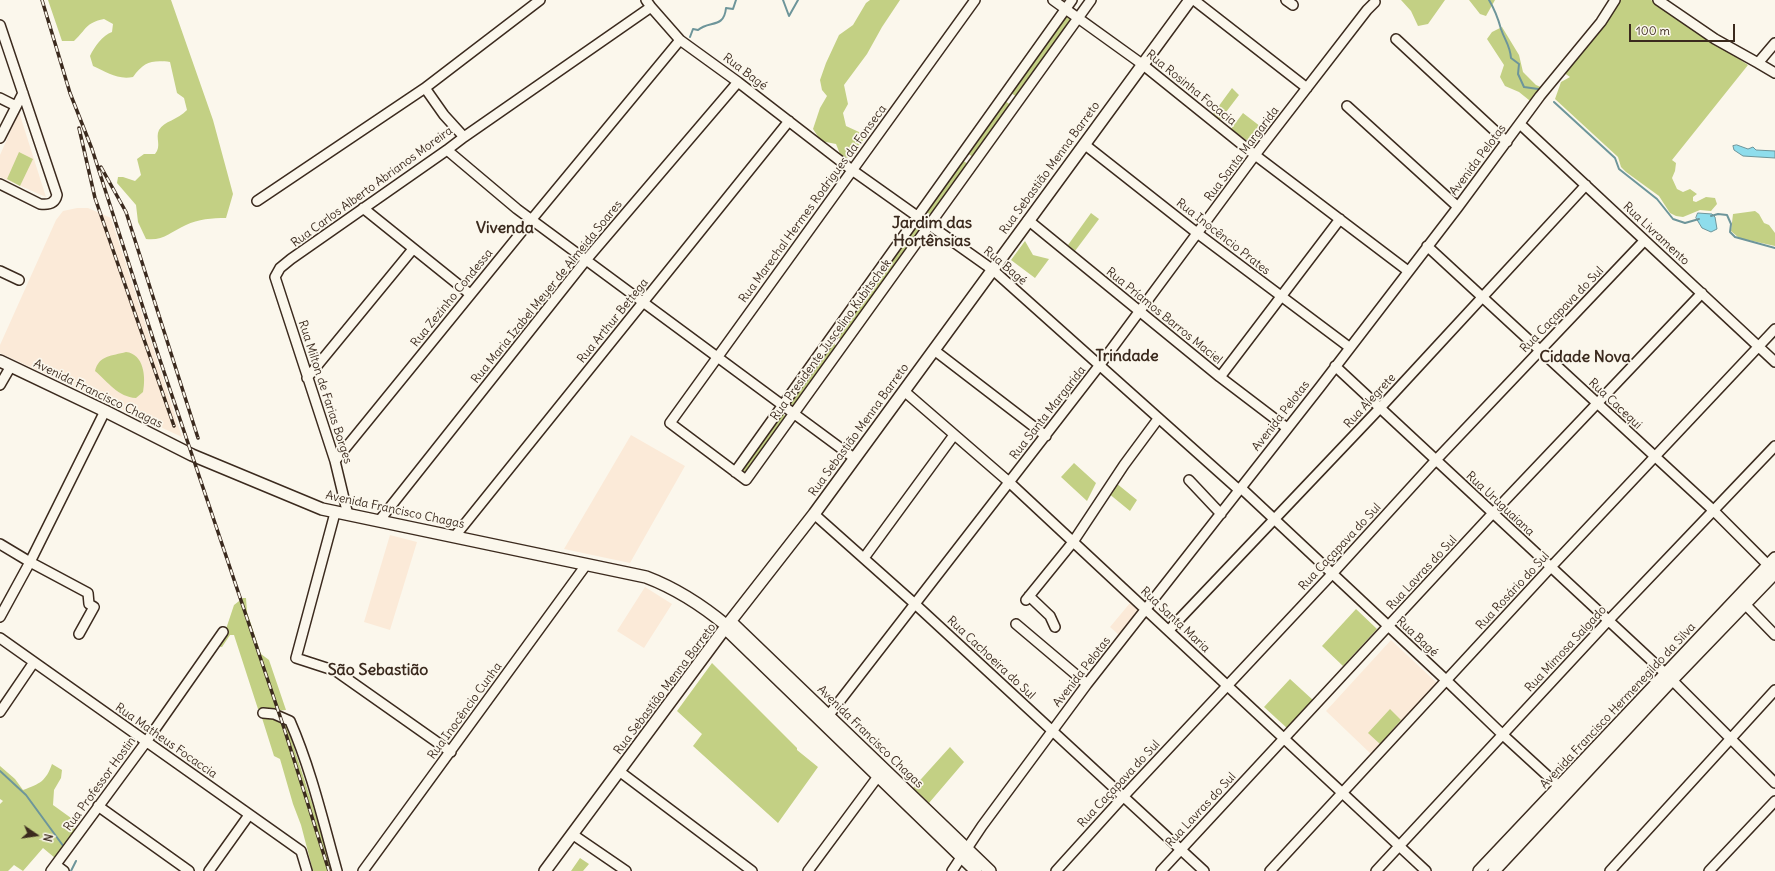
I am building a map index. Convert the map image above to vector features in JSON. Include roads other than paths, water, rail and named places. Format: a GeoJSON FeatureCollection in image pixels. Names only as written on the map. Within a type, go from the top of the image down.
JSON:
{"type":"FeatureCollection","features":[{"type":"Feature","properties":{"kind":"main road","name":"Rua Sebastião Menna Barreto"},"geometry":{"type":"LineString","coordinates":[[545,871],[728,625],[814,514],[1190,0]]}},
{"type":"Feature","properties":{"kind":"main road","name":"Avenida Francisco Chagas"},"geometry":{"type":"LineString","coordinates":[[0,361],[105,411],[196,457],[283,494],[335,513],[455,536],[586,565],[640,575],[660,582],[698,604],[728,625],[964,852],[990,871]]}},
{"type":"Feature","properties":{"kind":"main road","name":"Avenida Francisco Hermenegildo da Silva"},"geometry":{"type":"LineString","coordinates":[[1494,871],[1563,791],[1773,567]]}},
{"type":"Feature","properties":{"kind":"main road","name":"Avenida Francisco Hermenegildo da Silva"},"geometry":{"type":"LineString","coordinates":[[1479,871],[1563,791]]}},
{"type":"Feature","properties":{"kind":"main road","name":"Avenida Francisco Chagas"},"geometry":{"type":"LineString","coordinates":[[964,852],[976,871]]}},
{"type":"Feature","properties":{"kind":"street"},"geometry":{"type":"LineString","coordinates":[[256,201],[425,88],[540,0]]}},
{"type":"Feature","properties":{"kind":"street","name":"Rua Marechal Hermes Rodrigues da Fonseca"},"geometry":{"type":"LineString","coordinates":[[735,472],[670,423],[975,0]]}},
{"type":"Feature","properties":{"kind":"street","name":"Rua Rosinha Focacia"},"geometry":{"type":"LineString","coordinates":[[1053,0],[1142,64],[1255,155],[1408,271]]}},
{"type":"Feature","properties":{"kind":"street","name":"Rua Presidente Juscelino Kubitschek"},"geometry":{"type":"LineString","coordinates":[[1072,0],[735,472],[746,480],[929,223],[1091,0]]}},
{"type":"Feature","properties":{"kind":"street"},"geometry":{"type":"LineString","coordinates":[[1194,0],[1307,88]]}},
{"type":"Feature","properties":{"kind":"street","name":"Avenida Pelotas"},"geometry":{"type":"LineString","coordinates":[[952,871],[964,852],[1087,684],[1147,610],[1458,207],[1540,96],[1601,22],[1615,0]]}},
{"type":"Feature","properties":{"kind":"street"},"geometry":{"type":"LineString","coordinates":[[1658,0],[1715,39],[1775,73]]}},
{"type":"Feature","properties":{"kind":"street","name":"Rua Santa Margarida"},"geometry":{"type":"LineString","coordinates":[[826,718],[1046,436],[1255,155],[1367,10],[1375,2]]}},
{"type":"Feature","properties":{"kind":"street"},"geometry":{"type":"LineString","coordinates":[[464,137],[649,3]]}},
{"type":"Feature","properties":{"kind":"street","name":"Rua Bagé"},"geometry":{"type":"LineString","coordinates":[[649,3],[680,40],[738,82],[852,170],[929,223],[993,270],[1158,419],[1274,519],[1563,791]]}},
{"type":"Feature","properties":{"kind":"street"},"geometry":{"type":"LineString","coordinates":[[0,25],[57,195],[54,203],[47,205],[40,204],[0,184]]}},
{"type":"Feature","properties":{"kind":"street"},"geometry":{"type":"LineString","coordinates":[[1396,39],[1507,142]]}},
{"type":"Feature","properties":{"kind":"street","name":"Rua Zezinho Condessa"},"geometry":{"type":"LineString","coordinates":[[335,461],[470,294],[680,40]]}},
{"type":"Feature","properties":{"kind":"street"},"geometry":{"type":"LineString","coordinates":[[1758,63],[1775,43]]}},
{"type":"Feature","properties":{"kind":"street","name":"Rua Maria Izabel Meyer de Almeida Soares"},"geometry":{"type":"LineString","coordinates":[[380,521],[586,260],[738,82]]}},
{"type":"Feature","properties":{"kind":"street","name":"Rua Carlos Alberto Abrianos Moreira"},"geometry":{"type":"LineString","coordinates":[[275,277],[280,268],[464,137],[444,115],[425,88]]}},
{"type":"Feature","properties":{"kind":"street"},"geometry":{"type":"LineString","coordinates":[[0,138],[23,93]]}},
{"type":"Feature","properties":{"kind":"street"},"geometry":{"type":"LineString","coordinates":[[1004,95],[1016,103]]}},
{"type":"Feature","properties":{"kind":"street"},"geometry":{"type":"LineString","coordinates":[[0,98],[16,106]]}},
{"type":"Feature","properties":{"kind":"street"},"geometry":{"type":"LineString","coordinates":[[1347,106],[1458,207]]}},
{"type":"Feature","properties":{"kind":"street","name":"Rua Arthur Bettega"},"geometry":{"type":"LineString","coordinates":[[455,536],[789,121]]}},
{"type":"Feature","properties":{"kind":"street","name":"Rua Livramento"},"geometry":{"type":"LineString","coordinates":[[1520,124],[1775,362]]}},
{"type":"Feature","properties":{"kind":"street","name":"Rua Inocêncio Prates"},"geometry":{"type":"LineString","coordinates":[[1084,144],[1197,234],[1349,347]]}},
{"type":"Feature","properties":{"kind":"street"},"geometry":{"type":"LineString","coordinates":[[447,150],[494,190],[586,260],[854,458]]}},
{"type":"Feature","properties":{"kind":"street"},"geometry":{"type":"LineString","coordinates":[[962,154],[974,162]]}},
{"type":"Feature","properties":{"kind":"street","name":"Rua Alegrete"},"geometry":{"type":"LineString","coordinates":[[1169,630],[1380,408],[1586,185]]}},
{"type":"Feature","properties":{"kind":"street"},"geometry":{"type":"LineString","coordinates":[[364,208],[470,294]]}},
{"type":"Feature","properties":{"kind":"street"},"geometry":{"type":"LineString","coordinates":[[1220,377],[1282,298],[1340,219]]}},
{"type":"Feature","properties":{"kind":"street","name":"Rua Príamos Barros Maciel"},"geometry":{"type":"LineString","coordinates":[[1028,220],[1139,312],[1287,428]]}},
{"type":"Feature","properties":{"kind":"street","name":"Rua Caçapava do Sul"},"geometry":{"type":"LineString","coordinates":[[1056,871],[1435,461],[1644,241]]}},
{"type":"Feature","properties":{"kind":"street","name":"Rua Cacequi"},"geometry":{"type":"LineString","coordinates":[[1427,246],[1773,567]]}},
{"type":"Feature","properties":{"kind":"street"},"geometry":{"type":"LineString","coordinates":[[307,378],[413,249]]}},
{"type":"Feature","properties":{"kind":"street"},"geometry":{"type":"LineString","coordinates":[[0,271],[18,280]]}},
{"type":"Feature","properties":{"kind":"street","name":"Rua Milton de Farias Borges"},"geometry":{"type":"LineString","coordinates":[[275,277],[335,461],[348,515]]}},
{"type":"Feature","properties":{"kind":"street","name":"Rua Lavras do Sul"},"geometry":{"type":"LineString","coordinates":[[1161,871],[1494,513],[1702,293]]}},
{"type":"Feature","properties":{"kind":"street","name":"Rua Rosário do Sul"},"geometry":{"type":"LineString","coordinates":[[1270,871],[1550,568],[1775,329]]}},
{"type":"Feature","properties":{"kind":"street"},"geometry":{"type":"LineString","coordinates":[[831,337],[842,345]]}},
{"type":"Feature","properties":{"kind":"street"},"geometry":{"type":"LineString","coordinates":[[934,350],[1046,436]]}},
{"type":"Feature","properties":{"kind":"street"},"geometry":{"type":"LineString","coordinates":[[0,385],[11,366]]}},
{"type":"Feature","properties":{"kind":"street","name":"Rua Uruguaiana"},"geometry":{"type":"LineString","coordinates":[[1335,366],[1435,461],[1494,513],[1550,568],[1669,677],[1775,783]]}},
{"type":"Feature","properties":{"kind":"street","name":"Rua Santa Maria"},"geometry":{"type":"LineString","coordinates":[[904,391],[1009,482],[1426,871]]}},
{"type":"Feature","properties":{"kind":"street"},"geometry":{"type":"LineString","coordinates":[[0,617],[30,562],[105,411]]}},
{"type":"Feature","properties":{"kind":"street"},"geometry":{"type":"LineString","coordinates":[[1055,628],[1050,616],[1027,598],[1073,542],[1124,465],[1158,419]]}},
{"type":"Feature","properties":{"kind":"street"},"geometry":{"type":"LineString","coordinates":[[864,558],[954,435]]}},
{"type":"Feature","properties":{"kind":"street","name":"Rua Mimosa Salgado"},"geometry":{"type":"LineString","coordinates":[[1376,871],[1608,621],[1775,446]]}},
{"type":"Feature","properties":{"kind":"street"},"geometry":{"type":"LineString","coordinates":[[1189,480],[1221,514]]}},
{"type":"Feature","properties":{"kind":"street"},"geometry":{"type":"LineString","coordinates":[[335,513],[296,658],[336,671],[451,752]]}},
{"type":"Feature","properties":{"kind":"street","name":"Rua Cachoeira do Sul"},"geometry":{"type":"LineString","coordinates":[[814,514],[915,604],[1204,871]]}},
{"type":"Feature","properties":{"kind":"street"},"geometry":{"type":"LineString","coordinates":[[0,544],[88,593],[89,604],[94,607],[79,634]]}},
{"type":"Feature","properties":{"kind":"street","name":"Rua Inocêncio Cunha"},"geometry":{"type":"LineString","coordinates":[[363,871],[586,565]]}},
{"type":"Feature","properties":{"kind":"street"},"geometry":{"type":"LineString","coordinates":[[1742,601],[1775,635]]}},
{"type":"Feature","properties":{"kind":"street"},"geometry":{"type":"LineString","coordinates":[[1016,624],[1087,684]]}},
{"type":"Feature","properties":{"kind":"street","name":"Rua Professor Hostin"},"geometry":{"type":"LineString","coordinates":[[53,868],[146,742],[223,632]]}},
{"type":"Feature","properties":{"kind":"street","name":"Rua Matheus Focaccia"},"geometry":{"type":"LineString","coordinates":[[0,638],[301,851],[307,871]]}},
{"type":"Feature","properties":{"kind":"street"},"geometry":{"type":"LineString","coordinates":[[0,712],[34,662]]}},
{"type":"Feature","properties":{"kind":"street"},"geometry":{"type":"LineString","coordinates":[[1610,871],[1729,738],[1775,690]]}},
{"type":"Feature","properties":{"kind":"street"},"geometry":{"type":"LineString","coordinates":[[263,713],[274,714],[290,721],[316,794],[337,871]]}},
{"type":"Feature","properties":{"kind":"street"},"geometry":{"type":"LineString","coordinates":[[620,771],[752,871]]}},
{"type":"Feature","properties":{"kind":"street"},"geometry":{"type":"LineString","coordinates":[[808,871],[881,772]]}},
{"type":"Feature","properties":{"kind":"street"},"geometry":{"type":"LineString","coordinates":[[1709,871],[1775,801]]}},
{"type":"Feature","properties":{"kind":"street"},"geometry":{"type":"LineString","coordinates":[[98,806],[189,871]]}},
{"type":"Feature","properties":{"kind":"street"},"geometry":{"type":"LineString","coordinates":[[208,871],[249,815]]}},
{"type":"Feature","properties":{"kind":"street"},"geometry":{"type":"LineString","coordinates":[[572,834],[626,871]]}},
{"type":"Feature","properties":{"kind":"street"},"geometry":{"type":"LineString","coordinates":[[53,868],[64,871]]}},
{"type":"Feature","properties":{"kind":"water"},"geometry":{"type":"Polygon","coordinates":[[[1737,145],[1748,149],[1753,147],[1756,150],[1775,151],[1775,158],[1743,156],[1734,150],[1733,146],[1737,145]]]}},
{"type":"Feature","properties":{"kind":"water"},"geometry":{"type":"Polygon","coordinates":[[[1698,213],[1712,214],[1715,217],[1717,229],[1711,232],[1702,228],[1696,218],[1698,213]]]}},
{"type":"Feature","properties":{"kind":"waterway"},"geometry":{"type":"LineString","coordinates":[[690,37],[693,29],[698,30],[707,25],[719,22],[725,15],[726,8],[733,9],[736,0]]}},
{"type":"Feature","properties":{"kind":"waterway"},"geometry":{"type":"LineString","coordinates":[[783,0],[789,16],[798,0]]}},
{"type":"Feature","properties":{"kind":"waterway"},"geometry":{"type":"LineString","coordinates":[[1489,0],[1496,14],[1511,58],[1519,64],[1518,74],[1524,87],[1538,89]]}},
{"type":"Feature","properties":{"kind":"waterway"},"geometry":{"type":"LineString","coordinates":[[1554,102],[1615,158],[1619,169],[1657,199],[1673,219],[1685,223],[1699,219]]}},
{"type":"Feature","properties":{"kind":"waterway"},"geometry":{"type":"LineString","coordinates":[[1711,216],[1718,214],[1727,215],[1731,224],[1730,232],[1735,237],[1775,248]]}},
{"type":"Feature","properties":{"kind":"waterway"},"geometry":{"type":"LineString","coordinates":[[0,771],[26,795],[64,847]]}},
{"type":"Feature","properties":{"kind":"waterway"},"geometry":{"type":"LineString","coordinates":[[71,871],[76,861]]}},
{"type":"Feature","properties":{"kind":"railway"},"geometry":{"type":"LineString","coordinates":[[42,0],[70,93],[92,149],[157,351],[284,728],[329,871]]}},
{"type":"Feature","properties":{"kind":"railway"},"geometry":{"type":"LineString","coordinates":[[79,128],[95,198],[174,426]]}},
{"type":"Feature","properties":{"kind":"railway"},"geometry":{"type":"LineString","coordinates":[[101,167],[126,212],[198,438]]}},
{"type":"Feature","properties":{"kind":"district","name":"Vivenda"},"geometry":{"type":"Point","coordinates":[505,228]}},
{"type":"Feature","properties":{"kind":"district","name":"Jardim das Hortênsias"},"geometry":{"type":"Point","coordinates":[932,232]}},
{"type":"Feature","properties":{"kind":"district","name":"Trindade"},"geometry":{"type":"Point","coordinates":[1127,356]}},
{"type":"Feature","properties":{"kind":"district","name":"Cidade Nova"},"geometry":{"type":"Point","coordinates":[1585,357]}},
{"type":"Feature","properties":{"kind":"district","name":"São Sebastião"},"geometry":{"type":"Point","coordinates":[378,670]}}]}
